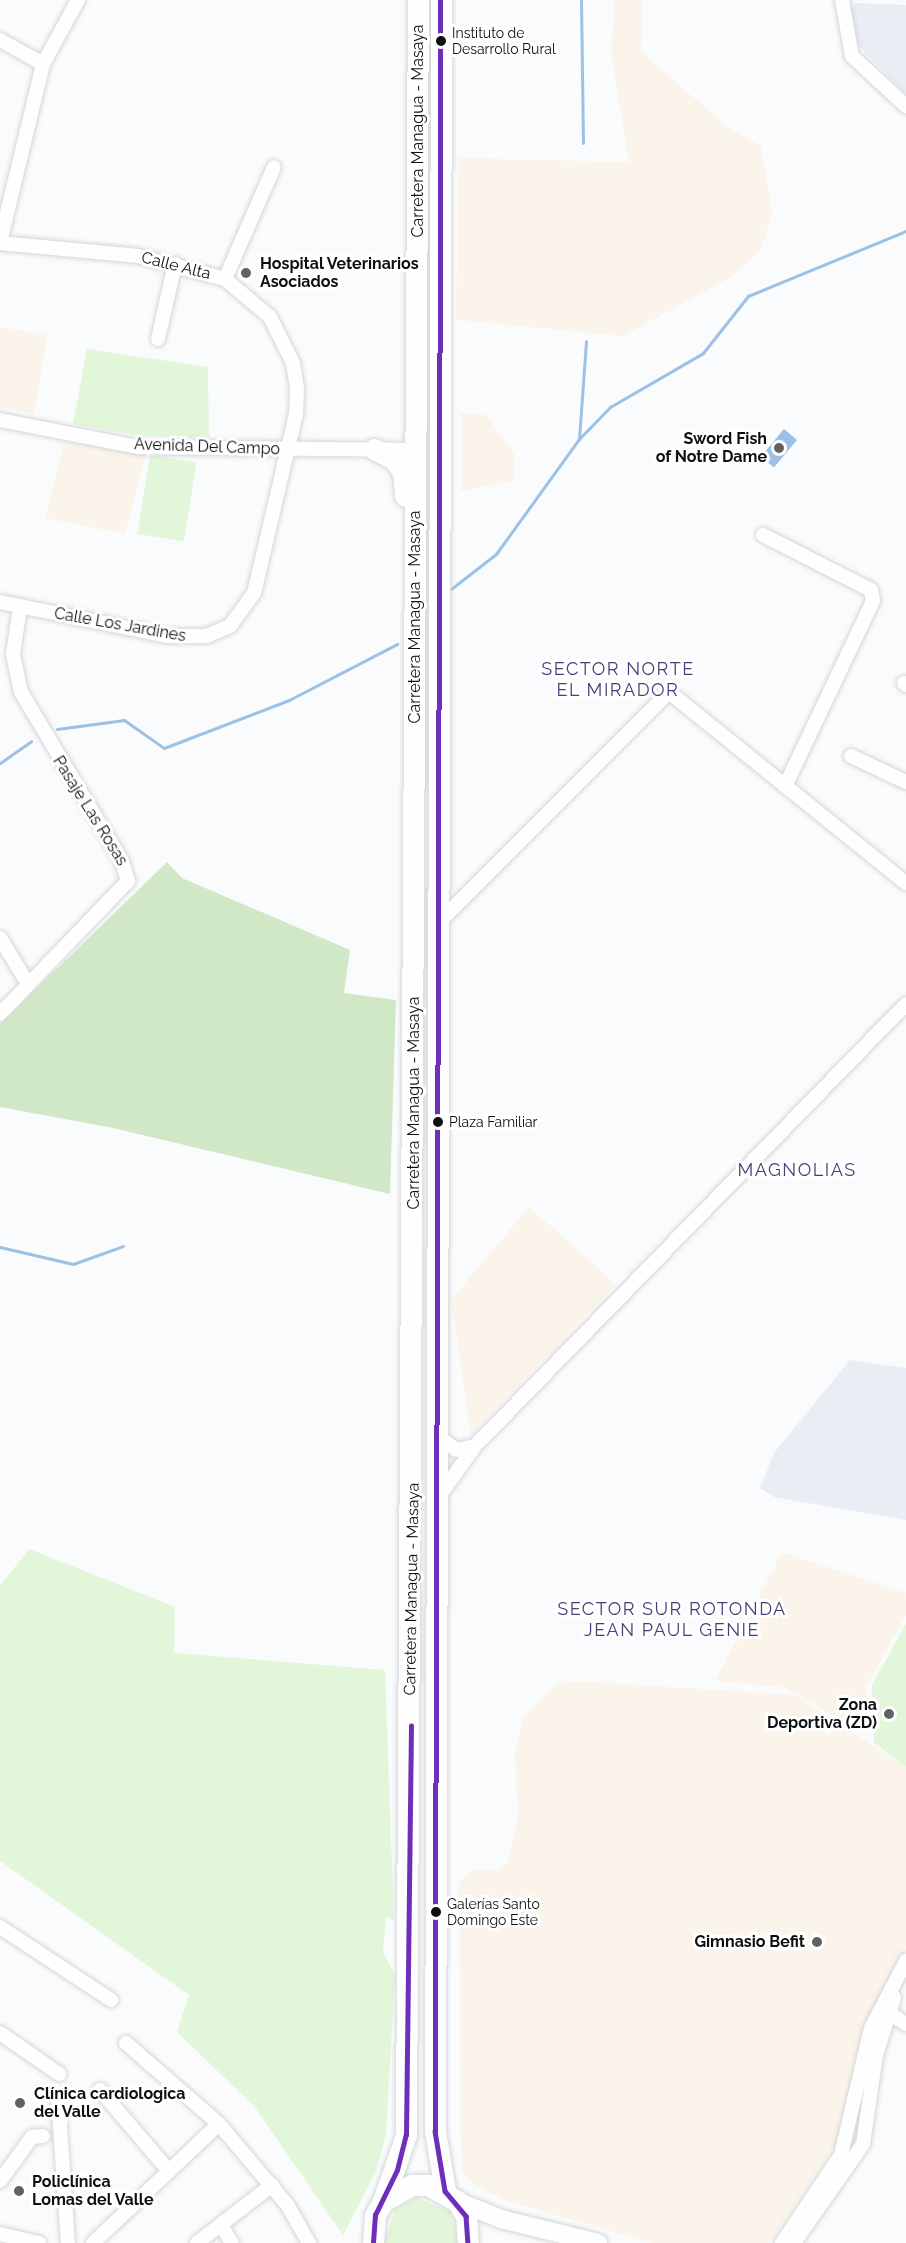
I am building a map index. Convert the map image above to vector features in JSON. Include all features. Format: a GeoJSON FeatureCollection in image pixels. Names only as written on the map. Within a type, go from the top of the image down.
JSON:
{"type":"FeatureCollection","features":[{"type":"Feature","properties":{"kind":"highway","name":"Carretera Managua - Masaya"},"geometry":{"type":"LineString","coordinates":[[373,2243],[375,2215],[383,2201],[406,2135],[418,0]]}},
{"type":"Feature","properties":{"kind":"highway"},"geometry":{"type":"LineString","coordinates":[[419,55],[432,0]]}},
{"type":"Feature","properties":{"kind":"highway","name":"Carretera Managua - Masaya"},"geometry":{"type":"LineString","coordinates":[[441,0],[439,1437],[435,2131],[451,2196],[466,2216],[468,2243]]}},
{"type":"Feature","properties":{"kind":"highway"},"geometry":{"type":"LineString","coordinates":[[441,350],[431,437],[416,450],[433,467],[432,538],[441,559]]}},
{"type":"Feature","properties":{"kind":"highway"},"geometry":{"type":"LineString","coordinates":[[416,405],[408,429],[381,449],[394,459],[403,472],[416,531]]}},
{"type":"Feature","properties":{"kind":"highway"},"geometry":{"type":"LineString","coordinates":[[383,2201],[412,2185],[451,2196]]}},
{"type":"Feature","properties":{"kind":"main road"},"geometry":{"type":"LineString","coordinates":[[451,2196],[501,2219],[598,2243]]}},
{"type":"Feature","properties":{"kind":"street"},"geometry":{"type":"LineString","coordinates":[[0,242],[43,64],[78,0]]}},
{"type":"Feature","properties":{"kind":"street"},"geometry":{"type":"LineString","coordinates":[[842,0],[852,56],[906,106]]}},
{"type":"Feature","properties":{"kind":"street"},"geometry":{"type":"LineString","coordinates":[[0,40],[43,64]]}},
{"type":"Feature","properties":{"kind":"street"},"geometry":{"type":"LineString","coordinates":[[225,279],[274,167]]}},
{"type":"Feature","properties":{"kind":"street","name":"Calle Alta"},"geometry":{"type":"LineString","coordinates":[[0,242],[174,264],[225,279],[270,317],[293,363],[296,414],[288,450]]}},
{"type":"Feature","properties":{"kind":"street"},"geometry":{"type":"LineString","coordinates":[[158,339],[174,264]]}},
{"type":"Feature","properties":{"kind":"street","name":"Avenida Del Campo"},"geometry":{"type":"LineString","coordinates":[[0,420],[138,447],[416,450]]}},
{"type":"Feature","properties":{"kind":"street","name":"Calle Los Jardines"},"geometry":{"type":"LineString","coordinates":[[0,602],[167,636],[207,636],[230,626],[254,593],[288,450]]}},
{"type":"Feature","properties":{"kind":"street"},"geometry":{"type":"LineString","coordinates":[[763,535],[872,590],[873,602],[785,786]]}},
{"type":"Feature","properties":{"kind":"street","name":"Pasaje Las Rosas"},"geometry":{"type":"LineString","coordinates":[[20,607],[13,654],[21,692],[122,861],[128,881],[27,982]]}},
{"type":"Feature","properties":{"kind":"street"},"geometry":{"type":"LineString","coordinates":[[440,921],[669,692],[906,883]]}},
{"type":"Feature","properties":{"kind":"street"},"geometry":{"type":"LineString","coordinates":[[851,756],[906,782]]}},
{"type":"Feature","properties":{"kind":"street"},"geometry":{"type":"LineString","coordinates":[[0,938],[27,982],[0,1014]]}},
{"type":"Feature","properties":{"kind":"street"},"geometry":{"type":"LineString","coordinates":[[438,1499],[475,1446],[906,1004]]}},
{"type":"Feature","properties":{"kind":"street"},"geometry":{"type":"LineString","coordinates":[[439,1437],[456,1450],[475,1446]]}},
{"type":"Feature","properties":{"kind":"street"},"geometry":{"type":"LineString","coordinates":[[0,1927],[111,2000]]}},
{"type":"Feature","properties":{"kind":"street"},"geometry":{"type":"LineString","coordinates":[[782,2243],[841,2155],[871,2028],[906,1961]]}},
{"type":"Feature","properties":{"kind":"street"},"geometry":{"type":"LineString","coordinates":[[794,2243],[863,2144],[888,2012],[906,1978]]}},
{"type":"Feature","properties":{"kind":"street"},"geometry":{"type":"LineString","coordinates":[[888,2012],[906,2024]]}},
{"type":"Feature","properties":{"kind":"street"},"geometry":{"type":"LineString","coordinates":[[0,2033],[59,2074]]}},
{"type":"Feature","properties":{"kind":"street"},"geometry":{"type":"LineString","coordinates":[[126,2043],[219,2124],[272,2185],[309,2243]]}},
{"type":"Feature","properties":{"kind":"street"},"geometry":{"type":"LineString","coordinates":[[100,2090],[169,2171]]}},
{"type":"Feature","properties":{"kind":"street"},"geometry":{"type":"LineString","coordinates":[[58,2097],[68,2243]]}},
{"type":"Feature","properties":{"kind":"street"},"geometry":{"type":"LineString","coordinates":[[93,2243],[219,2124]]}},
{"type":"Feature","properties":{"kind":"street"},"geometry":{"type":"LineString","coordinates":[[0,2181],[32,2137],[43,2136]]}},
{"type":"Feature","properties":{"kind":"street"},"geometry":{"type":"LineString","coordinates":[[197,2243],[272,2185]]}},
{"type":"Feature","properties":{"kind":"street"},"geometry":{"type":"LineString","coordinates":[[221,2225],[232,2243]]}},
{"type":"Feature","properties":{"kind":"street"},"geometry":{"type":"LineString","coordinates":[[0,2234],[39,2243]]}},
{"type":"Feature","properties":{"kind":"shaded area"},"geometry":{"type":"Polygon","coordinates":[[[615,0],[642,0],[641,52],[729,128],[761,146],[772,212],[761,250],[731,277],[623,336],[456,320],[459,158],[629,162],[611,51],[615,0]]]}},
{"type":"Feature","properties":{"kind":"shaded area"},"geometry":{"type":"Polygon","coordinates":[[[856,3],[906,5],[906,94],[851,38],[851,7],[856,3]]]}},
{"type":"Feature","properties":{"kind":"shaded area"},"geometry":{"type":"Polygon","coordinates":[[[0,327],[47,335],[34,414],[0,407],[0,327]]]}},
{"type":"Feature","properties":{"kind":"shaded area"},"geometry":{"type":"Polygon","coordinates":[[[461,413],[486,415],[515,455],[513,481],[461,491],[461,413]]]}},
{"type":"Feature","properties":{"kind":"shaded area"},"geometry":{"type":"Polygon","coordinates":[[[64,442],[146,454],[125,534],[45,518],[64,442]]]}},
{"type":"Feature","properties":{"kind":"shaded area"},"geometry":{"type":"Polygon","coordinates":[[[529,1207],[616,1284],[471,1435],[451,1300],[529,1207]]]}},
{"type":"Feature","properties":{"kind":"shaded area"},"geometry":{"type":"Polygon","coordinates":[[[850,1360],[906,1368],[906,1520],[774,1497],[760,1488],[774,1453],[850,1360]]]}},
{"type":"Feature","properties":{"kind":"shaded area"},"geometry":{"type":"Polygon","coordinates":[[[782,1552],[906,1593],[906,1615],[866,1687],[870,1727],[863,1732],[783,1687],[715,1681],[782,1552]]]}},
{"type":"Feature","properties":{"kind":"shaded area"},"geometry":{"type":"Polygon","coordinates":[[[575,1681],[795,1695],[906,1767],[906,1950],[861,2043],[847,2129],[769,2243],[651,2243],[504,2200],[473,2184],[461,2170],[459,1883],[469,1871],[499,1870],[508,1863],[518,1815],[515,1754],[524,1716],[556,1685],[575,1681]]]}},
{"type":"Feature","properties":{"kind":"green space"},"geometry":{"type":"Polygon","coordinates":[[[87,349],[208,367],[209,438],[135,435],[73,424],[87,349]]]}},
{"type":"Feature","properties":{"kind":"green space"},"geometry":{"type":"Polygon","coordinates":[[[150,455],[196,462],[184,541],[137,534],[150,455]]]}},
{"type":"Feature","properties":{"kind":"green space"},"geometry":{"type":"Polygon","coordinates":[[[167,862],[182,878],[350,950],[344,993],[396,1000],[390,1194],[113,1128],[0,1107],[0,1024],[167,862]]]}},
{"type":"Feature","properties":{"kind":"green space"},"geometry":{"type":"Polygon","coordinates":[[[29,1549],[175,1607],[174,1653],[385,1670],[394,1920],[386,1917],[383,1952],[395,1975],[386,2135],[376,2172],[343,2235],[254,2106],[177,2032],[189,1995],[0,1861],[0,1586],[29,1549]]]}},
{"type":"Feature","properties":{"kind":"green space","name":"Zona Deportiva (ZD)"},"geometry":{"type":"Polygon","coordinates":[[[906,1624],[906,1767],[874,1743],[872,1685],[906,1624]]]}},
{"type":"Feature","properties":{"kind":"green space"},"geometry":{"type":"Polygon","coordinates":[[[417,2198],[450,2211],[459,2243],[384,2243],[395,2209],[417,2198]]]}},
{"type":"Feature","properties":{"kind":"water","name":"Sword Fish of Notre Dame"},"geometry":{"type":"Polygon","coordinates":[[[784,429],[797,440],[774,468],[761,457],[784,429]]]}},
{"type":"Feature","properties":{"kind":"waterway"},"geometry":{"type":"LineString","coordinates":[[581,0],[583,143]]}},
{"type":"Feature","properties":{"kind":"waterway"},"geometry":{"type":"LineString","coordinates":[[579,439],[610,407],[703,353],[748,296],[906,231]]}},
{"type":"Feature","properties":{"kind":"waterway"},"geometry":{"type":"LineString","coordinates":[[451,589],[496,554],[579,439],[586,341]]}},
{"type":"Feature","properties":{"kind":"waterway"},"geometry":{"type":"LineString","coordinates":[[57,729],[124,720],[164,748],[289,700],[397,644]]}},
{"type":"Feature","properties":{"kind":"waterway"},"geometry":{"type":"LineString","coordinates":[[0,763],[31,741]]}},
{"type":"Feature","properties":{"kind":"waterway"},"geometry":{"type":"LineString","coordinates":[[0,1247],[73,1264],[123,1246]]}},
{"type":"Feature","properties":{"kind":"transit line"},"geometry":{"type":"LineString","coordinates":[[441,0],[435,2131],[445,2191],[466,2216],[468,2243]]}},
{"type":"Feature","properties":{"kind":"transit line"},"geometry":{"type":"LineString","coordinates":[[373,2243],[375,2215],[397,2170],[406,2135],[411,1726]]}},
{"type":"Feature","properties":{"kind":"place","name":"Instituto de Desarrollo Rural"},"geometry":{"type":"Point","coordinates":[441,41]}},
{"type":"Feature","properties":{"kind":"place","name":"Hospital Veterinarios Asociados"},"geometry":{"type":"Point","coordinates":[246,273]}},
{"type":"Feature","properties":{"kind":"place","name":"Sword Fish of Notre Dame"},"geometry":{"type":"Point","coordinates":[779,448]}},
{"type":"Feature","properties":{"kind":"place","name":"Plaza Familiar"},"geometry":{"type":"Point","coordinates":[438,1122]}},
{"type":"Feature","properties":{"kind":"place","name":"Zona Deportiva (ZD)"},"geometry":{"type":"Point","coordinates":[889,1714]}},
{"type":"Feature","properties":{"kind":"place","name":"Galerías Santo Domingo Este"},"geometry":{"type":"Point","coordinates":[436,1912]}},
{"type":"Feature","properties":{"kind":"place","name":"Gimnasio Befit"},"geometry":{"type":"Point","coordinates":[817,1942]}},
{"type":"Feature","properties":{"kind":"place","name":"Clínica cardiologica del Valle"},"geometry":{"type":"Point","coordinates":[20,2103]}},
{"type":"Feature","properties":{"kind":"place","name":"Policlínica Lomas del Valle"},"geometry":{"type":"Point","coordinates":[19,2191]}},
{"type":"Feature","properties":{"kind":"district","name":"SECTOR NORTE EL MIRADOR"},"geometry":{"type":"Point","coordinates":[618,680]}},
{"type":"Feature","properties":{"kind":"district","name":"MAGNOLIAS"},"geometry":{"type":"Point","coordinates":[797,1170]}},
{"type":"Feature","properties":{"kind":"district","name":"SECTOR SUR ROTONDA JEAN PAUL GENIE"},"geometry":{"type":"Point","coordinates":[672,1620]}}]}
